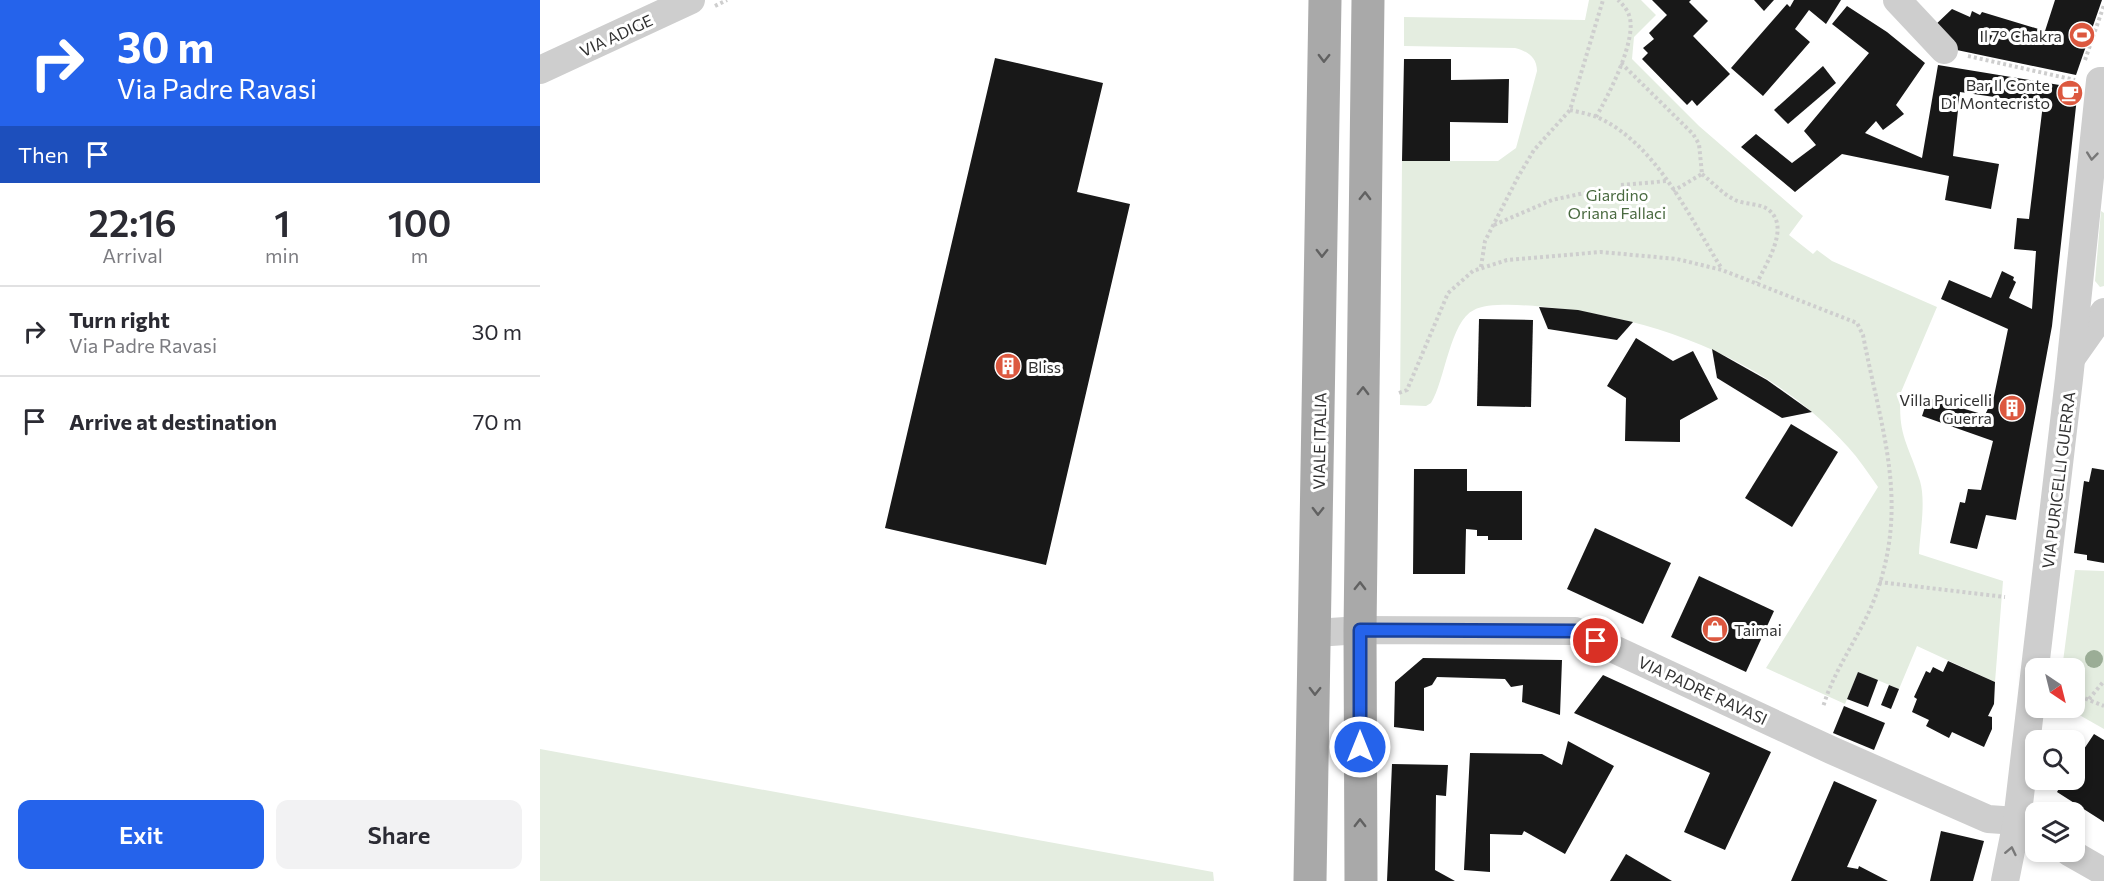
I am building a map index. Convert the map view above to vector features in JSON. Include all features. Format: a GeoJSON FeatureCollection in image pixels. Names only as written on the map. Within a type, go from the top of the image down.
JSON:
{"type":"FeatureCollection","features":[{"type":"Feature","properties":{"kind":"main road","name":"VIALE ITALIA"},"geometry":{"type":"LineString","coordinates":[[1310,881],[1325,0]]}},
{"type":"Feature","properties":{"kind":"main road"},"geometry":{"type":"LineString","coordinates":[[1361,881],[1360,630],[1368,0]]}},
{"type":"Feature","properties":{"kind":"street","name":"VIA ADIGE"},"geometry":{"type":"LineString","coordinates":[[540,70],[691,0]]}},
{"type":"Feature","properties":{"kind":"street"},"geometry":{"type":"LineString","coordinates":[[1897,0],[1944,50]]}},
{"type":"Feature","properties":{"kind":"street","name":"VIA PURICELLI GUERRA"},"geometry":{"type":"LineString","coordinates":[[2028,802],[2080,281],[2095,77]]}},
{"type":"Feature","properties":{"kind":"street"},"geometry":{"type":"LineString","coordinates":[[2080,281],[2094,299],[2104,300]]}},
{"type":"Feature","properties":{"kind":"street"},"geometry":{"type":"LineString","coordinates":[[2072,357],[2104,312]]}},
{"type":"Feature","properties":{"kind":"street","name":"VIA PADRE RAVASI"},"geometry":{"type":"LineString","coordinates":[[1316,633],[1360,630],[1575,631],[1831,750],[1988,819],[2025,827]]}},
{"type":"Feature","properties":{"kind":"street","name":"VIA PURICELLI GUERRA"},"geometry":{"type":"LineString","coordinates":[[2005,881],[2025,830]]}},
{"type":"Feature","properties":{"kind":"street"},"geometry":{"type":"LineString","coordinates":[[2085,861],[2104,872]]}},
{"type":"Feature","properties":{"kind":"path"},"geometry":{"type":"LineString","coordinates":[[1481,267],[1483,247],[1492,226],[1534,150],[1570,110],[1603,0]]}},
{"type":"Feature","properties":{"kind":"path"},"geometry":{"type":"LineString","coordinates":[[1596,117],[1613,89],[1622,63],[1630,17],[1618,0]]}},
{"type":"Feature","properties":{"kind":"path"},"geometry":{"type":"LineString","coordinates":[[1944,50],[2078,81],[2095,77],[2104,5]]}},
{"type":"Feature","properties":{"kind":"path"},"geometry":{"type":"LineString","coordinates":[[1622,63],[1693,134],[1699,144],[1702,174],[1735,200],[1770,210],[1775,218],[1778,229],[1776,242],[1757,284]]}},
{"type":"Feature","properties":{"kind":"path"},"geometry":{"type":"LineString","coordinates":[[1570,110],[1596,117],[1629,139],[1667,181],[1722,270]]}},
{"type":"Feature","properties":{"kind":"path"},"geometry":{"type":"LineString","coordinates":[[1673,191],[1702,174]]}},
{"type":"Feature","properties":{"kind":"path"},"geometry":{"type":"LineString","coordinates":[[1621,185],[1667,181]]}},
{"type":"Feature","properties":{"kind":"path"},"geometry":{"type":"LineString","coordinates":[[1492,226],[1552,201],[1589,192]]}},
{"type":"Feature","properties":{"kind":"path"},"geometry":{"type":"LineString","coordinates":[[1399,393],[1407,390],[1448,293],[1459,281],[1481,267],[1507,260],[1601,252],[1677,259],[1722,270],[1852,320],[1860,328],[1891,468],[1893,492],[1889,537],[1880,582],[1868,614],[1831,682],[1823,707]]}},
{"type":"Feature","properties":{"kind":"path"},"geometry":{"type":"LineString","coordinates":[[1880,582],[2005,597]]}},
{"type":"Feature","properties":{"kind":"path"},"geometry":{"type":"LineString","coordinates":[[2089,699],[2104,681]]}},
{"type":"Feature","properties":{"kind":"path"},"geometry":{"type":"LineString","coordinates":[[2085,698],[2104,706]]}},
{"type":"Feature","properties":{"kind":"green space","name":"Giardino Oriana Fallaci"},"geometry":{"type":"Polygon","coordinates":[[[1589,0],[1641,0],[1656,15],[1634,37],[1632,59],[1699,126],[1803,216],[1789,235],[1813,254],[1817,250],[1832,261],[1937,307],[1901,392],[1902,429],[1922,489],[1923,508],[1919,554],[2003,581],[1995,682],[1917,646],[1899,689],[1858,672],[1845,704],[1766,668],[1878,487],[1852,452],[1819,418],[1786,392],[1752,370],[1715,351],[1676,335],[1596,314],[1537,306],[1481,307],[1466,316],[1459,326],[1431,403],[1426,406],[1400,405],[1402,161],[1498,161],[1516,148],[1537,71],[1537,66],[1530,55],[1515,48],[1404,46],[1404,17],[1585,20],[1589,0]]]}},
{"type":"Feature","properties":{"kind":"green space"},"geometry":{"type":"Polygon","coordinates":[[[2101,211],[2104,213],[2104,286],[2100,287],[2095,281],[2101,211]]]}},
{"type":"Feature","properties":{"kind":"green space"},"geometry":{"type":"Polygon","coordinates":[[[2075,570],[2104,571],[2104,729],[2085,718],[2085,658],[2063,658],[2075,570]]]}},
{"type":"Feature","properties":{"kind":"green space"},"geometry":{"type":"Polygon","coordinates":[[[540,749],[1213,872],[1214,881],[540,881],[540,749]]]}},
{"type":"Feature","properties":{"kind":"building"},"geometry":{"type":"Polygon","coordinates":[[[1652,0],[1691,0],[1689,2],[1708,21],[1693,36],[1730,74],[1697,106],[1692,100],[1687,105],[1642,59],[1648,53],[1643,48],[1654,39],[1649,33],[1667,15],[1652,0]]]}},
{"type":"Feature","properties":{"kind":"building"},"geometry":{"type":"Polygon","coordinates":[[[1754,0],[1774,0],[1764,11],[1754,0]]]}},
{"type":"Feature","properties":{"kind":"building"},"geometry":{"type":"Polygon","coordinates":[[[1794,0],[1841,0],[1826,24],[1809,10],[1795,29],[1810,42],[1763,96],[1731,68],[1787,4],[1790,7],[1794,0]]]}},
{"type":"Feature","properties":{"kind":"building"},"geometry":{"type":"Polygon","coordinates":[[[2055,0],[2102,0],[2076,75],[1952,49],[1932,28],[1952,9],[1970,17],[1972,11],[1980,15],[1982,12],[2045,31],[2055,0]]]}},
{"type":"Feature","properties":{"kind":"building"},"geometry":{"type":"Polygon","coordinates":[[[1847,6],[1887,32],[1925,63],[1896,105],[1904,114],[1883,130],[1876,121],[1865,133],[1922,158],[1938,65],[2078,88],[2052,326],[2016,520],[1986,515],[1977,549],[1950,543],[1960,502],[1965,503],[1968,489],[1981,490],[1993,441],[1922,416],[1928,398],[1985,415],[1994,396],[2008,329],[1941,299],[1949,280],[1991,298],[2002,271],[2014,277],[2013,280],[2016,282],[2009,298],[2032,309],[2036,251],[2014,249],[2017,218],[2029,219],[2043,104],[1960,92],[1953,156],[1999,164],[1991,209],[1945,200],[1949,176],[1842,154],[1795,192],[1741,147],[1756,134],[1792,163],[1816,145],[1804,131],[1869,53],[1832,24],[1847,6]]]}},
{"type":"Feature","properties":{"kind":"building","name":"Bliss"},"geometry":{"type":"Polygon","coordinates":[[[995,58],[1103,83],[1077,192],[1130,204],[1046,565],[885,528],[995,58]]]}},
{"type":"Feature","properties":{"kind":"building"},"geometry":{"type":"Polygon","coordinates":[[[1404,59],[1451,59],[1451,80],[1509,79],[1508,123],[1450,122],[1450,161],[1402,161],[1404,59]]]}},
{"type":"Feature","properties":{"kind":"building"},"geometry":{"type":"Polygon","coordinates":[[[1823,66],[1836,83],[1788,124],[1774,110],[1823,66]]]}},
{"type":"Feature","properties":{"kind":"building"},"geometry":{"type":"Polygon","coordinates":[[[1539,307],[1578,310],[1633,322],[1617,340],[1548,329],[1539,307]]]}},
{"type":"Feature","properties":{"kind":"building"},"geometry":{"type":"Polygon","coordinates":[[[1479,319],[1533,320],[1531,407],[1477,406],[1479,319]]]}},
{"type":"Feature","properties":{"kind":"building"},"geometry":{"type":"Polygon","coordinates":[[[1636,338],[1673,361],[1693,351],[1718,399],[1680,420],[1680,442],[1625,441],[1626,398],[1607,386],[1636,338]]]}},
{"type":"Feature","properties":{"kind":"building"},"geometry":{"type":"Polygon","coordinates":[[[1712,349],[1767,380],[1812,412],[1782,418],[1717,378],[1712,349]]]}},
{"type":"Feature","properties":{"kind":"building"},"geometry":{"type":"Polygon","coordinates":[[[1791,424],[1838,452],[1792,527],[1745,498],[1791,424]]]}},
{"type":"Feature","properties":{"kind":"building"},"geometry":{"type":"Polygon","coordinates":[[[2092,468],[2104,470],[2104,563],[2087,560],[2087,555],[2074,553],[2084,481],[2089,482],[2092,468]]]}},
{"type":"Feature","properties":{"kind":"building"},"geometry":{"type":"Polygon","coordinates":[[[1414,469],[1467,469],[1467,491],[1522,491],[1522,540],[1488,540],[1488,536],[1477,536],[1477,530],[1466,529],[1465,574],[1413,574],[1414,469]]]}},
{"type":"Feature","properties":{"kind":"building"},"geometry":{"type":"Polygon","coordinates":[[[1595,528],[1671,563],[1643,624],[1567,589],[1595,528]]]}},
{"type":"Feature","properties":{"kind":"building"},"geometry":{"type":"Polygon","coordinates":[[[1699,576],[1774,611],[1746,672],[1671,637],[1699,576]]]}},
{"type":"Feature","properties":{"kind":"building"},"geometry":{"type":"Polygon","coordinates":[[[1423,658],[1562,660],[1560,715],[1522,702],[1523,685],[1511,687],[1505,679],[1437,677],[1432,685],[1424,688],[1424,731],[1394,727],[1395,682],[1423,658]]]}},
{"type":"Feature","properties":{"kind":"building"},"geometry":{"type":"Polygon","coordinates":[[[1948,661],[1995,682],[1994,704],[1988,716],[1992,717],[1992,729],[1984,747],[1952,732],[1949,738],[1926,726],[1929,720],[1912,712],[1917,699],[1914,697],[1926,671],[1930,673],[1933,667],[1943,672],[1948,661]]]}},
{"type":"Feature","properties":{"kind":"building"},"geometry":{"type":"Polygon","coordinates":[[[1858,672],[1878,680],[1868,707],[1847,699],[1858,672]]]}},
{"type":"Feature","properties":{"kind":"building"},"geometry":{"type":"Polygon","coordinates":[[[1603,675],[1771,752],[1725,850],[1684,832],[1710,773],[1574,713],[1603,675]]]}},
{"type":"Feature","properties":{"kind":"building"},"geometry":{"type":"Polygon","coordinates":[[[1889,685],[1899,689],[1891,709],[1881,705],[1889,685]]]}},
{"type":"Feature","properties":{"kind":"building"},"geometry":{"type":"Polygon","coordinates":[[[1844,706],[1885,723],[1874,750],[1833,733],[1844,706]]]}},
{"type":"Feature","properties":{"kind":"building"},"geometry":{"type":"Polygon","coordinates":[[[2094,734],[2104,740],[2104,822],[2085,810],[2085,802],[2073,802],[2057,792],[2058,790],[2085,790],[2085,748],[2094,734]]]}},
{"type":"Feature","properties":{"kind":"building"},"geometry":{"type":"Polygon","coordinates":[[[1568,741],[1614,766],[1565,854],[1524,831],[1522,835],[1490,834],[1490,872],[1464,870],[1470,753],[1542,754],[1562,765],[1568,741]]]}},
{"type":"Feature","properties":{"kind":"building"},"geometry":{"type":"Polygon","coordinates":[[[1392,764],[1448,765],[1446,796],[1436,795],[1435,870],[1455,881],[1387,881],[1392,764]]]}},
{"type":"Feature","properties":{"kind":"building"},"geometry":{"type":"Polygon","coordinates":[[[1834,781],[1877,800],[1847,867],[1858,869],[1859,866],[1888,881],[1791,881],[1834,781]]]}},
{"type":"Feature","properties":{"kind":"building"},"geometry":{"type":"Polygon","coordinates":[[[1941,831],[1984,841],[1973,881],[1930,881],[1941,831]]]}},
{"type":"Feature","properties":{"kind":"building"},"geometry":{"type":"Polygon","coordinates":[[[1626,854],[1672,881],[1610,881],[1626,854]]]}},
{"type":"Feature","properties":{"kind":"place","name":"Il 7° Chakra"},"geometry":{"type":"Point","coordinates":[2082,35]}},
{"type":"Feature","properties":{"kind":"place","name":"Bar Il Conte Di Montecristo"},"geometry":{"type":"Point","coordinates":[2070,93]}},
{"type":"Feature","properties":{"kind":"place","name":"Bliss"},"geometry":{"type":"Point","coordinates":[1008,366]}},
{"type":"Feature","properties":{"kind":"place","name":"Villa Puricelli Guerra"},"geometry":{"type":"Point","coordinates":[2012,408]}},
{"type":"Feature","properties":{"kind":"place","name":"Taimai"},"geometry":{"type":"Point","coordinates":[1715,629]}},
{"type":"Feature","properties":{"kind":"route"},"geometry":{"type":"LineString","coordinates":[[1360,747],[1360,630],[1575,631],[1596,641]]}}]}
